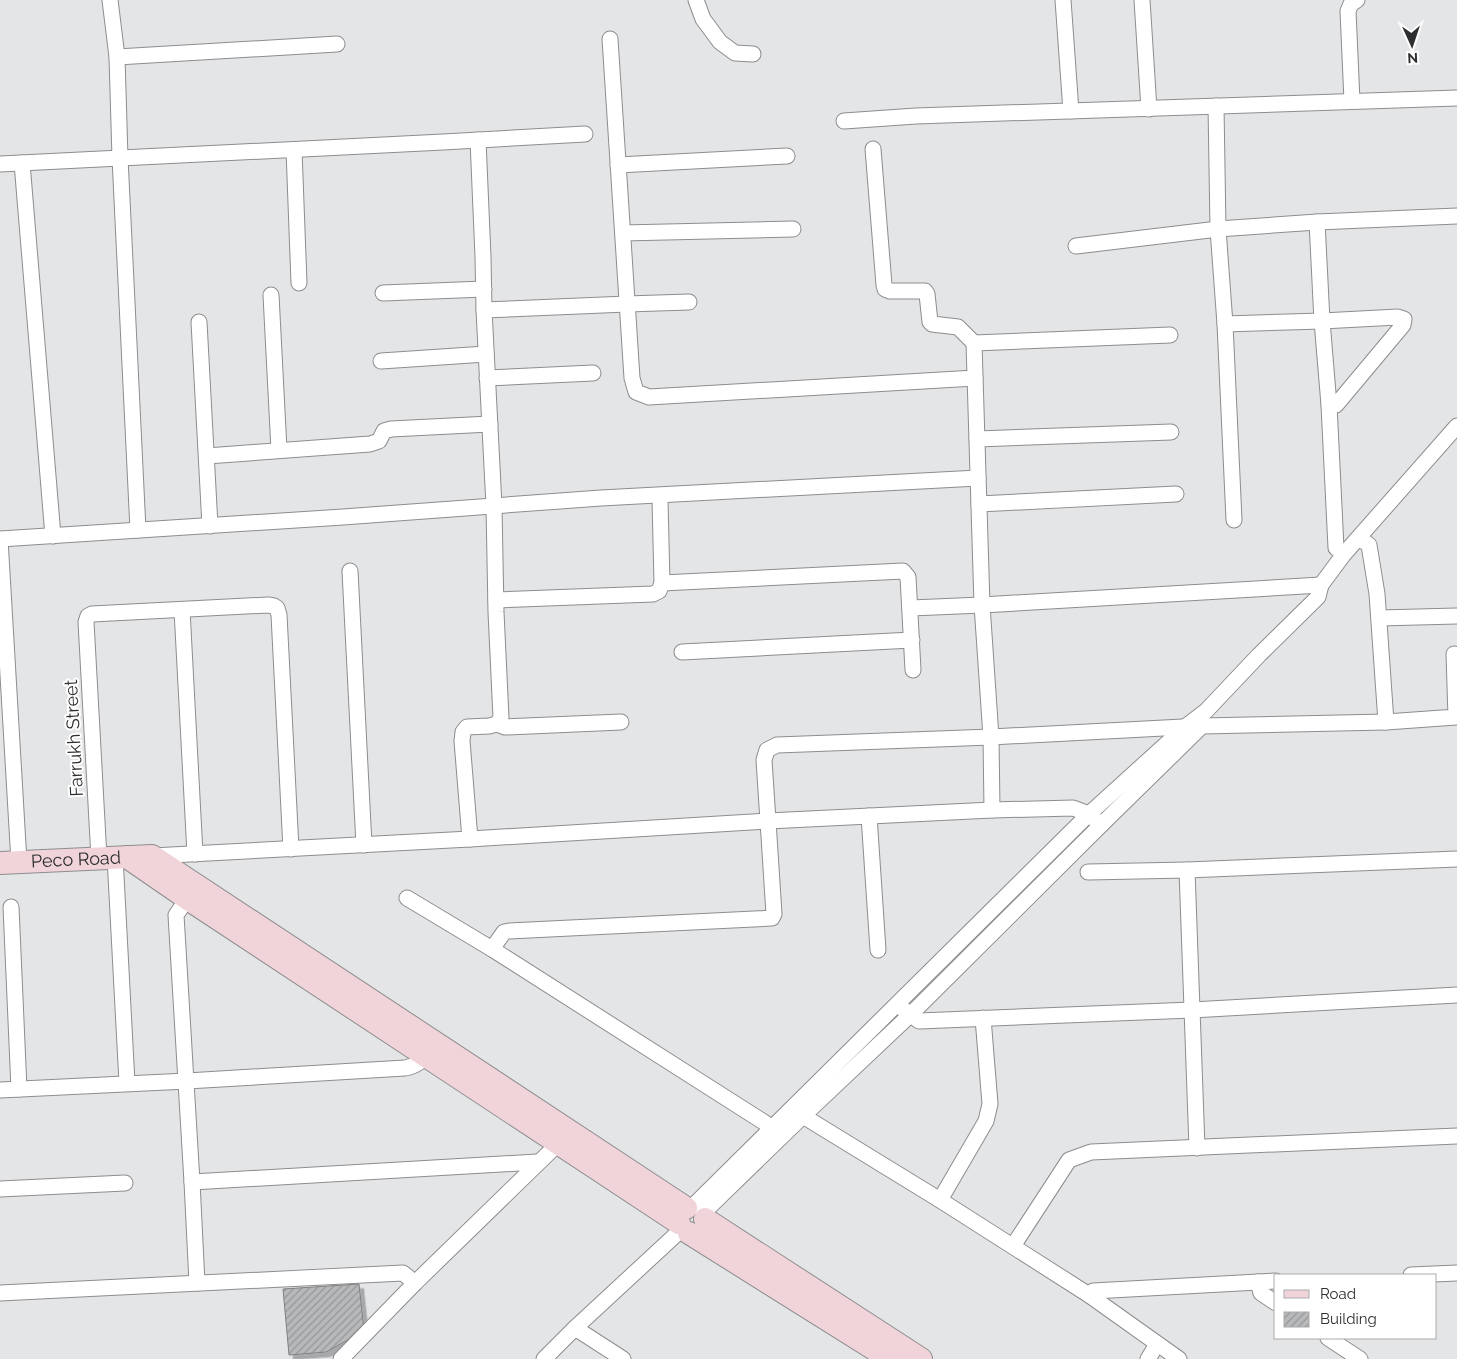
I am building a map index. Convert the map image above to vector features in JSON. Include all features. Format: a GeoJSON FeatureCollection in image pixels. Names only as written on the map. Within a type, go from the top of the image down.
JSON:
{"type":"FeatureCollection","features":[{"type":"Feature","properties":{"kind":"street"},"geometry":{"type":"LineString","coordinates":[[110,0],[117,57],[138,530]]}},
{"type":"Feature","properties":{"kind":"street"},"geometry":{"type":"LineString","coordinates":[[696,0],[703,18],[720,42],[735,53],[753,54]]}},
{"type":"Feature","properties":{"kind":"street"},"geometry":{"type":"LineString","coordinates":[[1063,0],[1071,111]]}},
{"type":"Feature","properties":{"kind":"street"},"geometry":{"type":"LineString","coordinates":[[1142,0],[1149,109]]}},
{"type":"Feature","properties":{"kind":"street"},"geometry":{"type":"LineString","coordinates":[[1352,101],[1348,11],[1351,4],[1357,0]]}},
{"type":"Feature","properties":{"kind":"street"},"geometry":{"type":"LineString","coordinates":[[610,39],[632,378],[636,392],[649,397],[975,378]]}},
{"type":"Feature","properties":{"kind":"street"},"geometry":{"type":"LineString","coordinates":[[117,57],[337,44]]}},
{"type":"Feature","properties":{"kind":"street"},"geometry":{"type":"LineString","coordinates":[[844,121],[916,116],[1457,98]]}},
{"type":"Feature","properties":{"kind":"street"},"geometry":{"type":"LineString","coordinates":[[1216,106],[1218,229],[1225,324],[1234,520]]}},
{"type":"Feature","properties":{"kind":"street"},"geometry":{"type":"LineString","coordinates":[[0,164],[585,134]]}},
{"type":"Feature","properties":{"kind":"street"},"geometry":{"type":"LineString","coordinates":[[478,140],[501,718],[497,724]]}},
{"type":"Feature","properties":{"kind":"street"},"geometry":{"type":"LineString","coordinates":[[873,149],[884,285],[886,289],[890,292],[925,291],[930,322],[935,326],[958,327],[974,343],[982,605],[991,737],[992,810]]}},
{"type":"Feature","properties":{"kind":"street"},"geometry":{"type":"LineString","coordinates":[[294,150],[299,283]]}},
{"type":"Feature","properties":{"kind":"street"},"geometry":{"type":"LineString","coordinates":[[618,164],[787,156]]}},
{"type":"Feature","properties":{"kind":"street"},"geometry":{"type":"LineString","coordinates":[[22,163],[53,536]]}},
{"type":"Feature","properties":{"kind":"street"},"geometry":{"type":"LineString","coordinates":[[1076,246],[1218,229],[1317,222],[1457,216]]}},
{"type":"Feature","properties":{"kind":"street"},"geometry":{"type":"LineString","coordinates":[[1317,222],[1336,548],[1344,554]]}},
{"type":"Feature","properties":{"kind":"street"},"geometry":{"type":"LineString","coordinates":[[623,234],[792,228]]}},
{"type":"Feature","properties":{"kind":"street"},"geometry":{"type":"LineString","coordinates":[[384,293],[484,289]]}},
{"type":"Feature","properties":{"kind":"street"},"geometry":{"type":"LineString","coordinates":[[271,295],[279,450]]}},
{"type":"Feature","properties":{"kind":"street"},"geometry":{"type":"LineString","coordinates":[[484,310],[689,302]]}},
{"type":"Feature","properties":{"kind":"street"},"geometry":{"type":"LineString","coordinates":[[1225,324],[1398,317],[1404,320],[1403,326],[1336,405],[1329,405]]}},
{"type":"Feature","properties":{"kind":"street"},"geometry":{"type":"LineString","coordinates":[[199,322],[210,526]]}},
{"type":"Feature","properties":{"kind":"street"},"geometry":{"type":"LineString","coordinates":[[974,343],[1170,335]]}},
{"type":"Feature","properties":{"kind":"street"},"geometry":{"type":"LineString","coordinates":[[381,361],[486,354]]}},
{"type":"Feature","properties":{"kind":"street"},"geometry":{"type":"LineString","coordinates":[[487,378],[593,374]]}},
{"type":"Feature","properties":{"kind":"street"},"geometry":{"type":"LineString","coordinates":[[207,456],[370,444],[379,441],[384,431],[391,429],[490,424]]}},
{"type":"Feature","properties":{"kind":"street"},"geometry":{"type":"LineString","coordinates":[[544,1359],[691,1219],[798,1112],[898,1004],[1204,719],[1259,655],[1318,597],[1322,585],[1344,554],[1457,426]]}},
{"type":"Feature","properties":{"kind":"street"},"geometry":{"type":"LineString","coordinates":[[977,439],[1171,432]]}},
{"type":"Feature","properties":{"kind":"street"},"geometry":{"type":"LineString","coordinates":[[9,863],[0,539],[601,498],[978,478]]}},
{"type":"Feature","properties":{"kind":"street"},"geometry":{"type":"LineString","coordinates":[[979,504],[1176,494]]}},
{"type":"Feature","properties":{"kind":"street"},"geometry":{"type":"LineString","coordinates":[[496,600],[653,594],[659,591],[662,584],[660,500]]}},
{"type":"Feature","properties":{"kind":"street"},"geometry":{"type":"LineString","coordinates":[[1359,538],[1369,545],[1377,594],[1386,722]]}},
{"type":"Feature","properties":{"kind":"street"},"geometry":{"type":"LineString","coordinates":[[350,571],[364,845]]}},
{"type":"Feature","properties":{"kind":"street"},"geometry":{"type":"LineString","coordinates":[[662,584],[903,571],[908,577],[913,670]]}},
{"type":"Feature","properties":{"kind":"street"},"geometry":{"type":"LineString","coordinates":[[911,608],[1322,585]]}},
{"type":"Feature","properties":{"kind":"street"},"geometry":{"type":"LineString","coordinates":[[195,854],[182,610],[268,605],[278,608],[291,848]]}},
{"type":"Feature","properties":{"kind":"street","name":"Farrukh Street"},"geometry":{"type":"LineString","coordinates":[[127,1083],[114,858],[86,622],[88,616],[92,614],[182,610]]}},
{"type":"Feature","properties":{"kind":"street"},"geometry":{"type":"LineString","coordinates":[[1379,618],[1457,616]]}},
{"type":"Feature","properties":{"kind":"street"},"geometry":{"type":"LineString","coordinates":[[682,652],[912,640]]}},
{"type":"Feature","properties":{"kind":"street"},"geometry":{"type":"LineString","coordinates":[[492,949],[504,932],[509,931],[772,918],[774,914],[764,760],[767,750],[777,745],[1185,727],[1204,719],[1386,722],[1457,717],[1454,654]]}},
{"type":"Feature","properties":{"kind":"street"},"geometry":{"type":"LineString","coordinates":[[470,839],[462,741],[463,732],[467,727],[497,724],[505,727],[621,722]]}},
{"type":"Feature","properties":{"kind":"street"},"geometry":{"type":"LineString","coordinates":[[691,1219],[773,1128],[798,1112],[910,1015],[1095,819],[1185,727]]}},
{"type":"Feature","properties":{"kind":"street"},"geometry":{"type":"LineString","coordinates":[[152,856],[992,810],[1073,808],[1095,819]]}},
{"type":"Feature","properties":{"kind":"street"},"geometry":{"type":"LineString","coordinates":[[869,816],[878,950]]}},
{"type":"Feature","properties":{"kind":"street"},"geometry":{"type":"LineString","coordinates":[[152,856],[192,892],[564,1138],[691,1219],[921,1359]]}},
{"type":"Feature","properties":{"kind":"street","name":"Peco Road"},"geometry":{"type":"LineString","coordinates":[[9,863],[152,856]]}},
{"type":"Feature","properties":{"kind":"street"},"geometry":{"type":"LineString","coordinates":[[114,858],[192,892]]}},
{"type":"Feature","properties":{"kind":"street"},"geometry":{"type":"LineString","coordinates":[[1088,872],[1187,870],[1457,858]]}},
{"type":"Feature","properties":{"kind":"street"},"geometry":{"type":"LineString","coordinates":[[1187,870],[1197,1148]]}},
{"type":"Feature","properties":{"kind":"street"},"geometry":{"type":"LineString","coordinates":[[192,892],[176,915],[187,1081],[197,1283]]}},
{"type":"Feature","properties":{"kind":"street"},"geometry":{"type":"LineString","coordinates":[[407,898],[492,949],[773,1128]]}},
{"type":"Feature","properties":{"kind":"street"},"geometry":{"type":"LineString","coordinates":[[10,907],[19,1089]]}},
{"type":"Feature","properties":{"kind":"street"},"geometry":{"type":"LineString","coordinates":[[898,1004],[919,1021],[1192,1010],[1457,995]]}},
{"type":"Feature","properties":{"kind":"street"},"geometry":{"type":"LineString","coordinates":[[940,1200],[986,1121],[990,1104],[983,1018]]}},
{"type":"Feature","properties":{"kind":"street"},"geometry":{"type":"LineString","coordinates":[[0,1090],[405,1068],[411,1067],[431,1050]]}},
{"type":"Feature","properties":{"kind":"street"},"geometry":{"type":"LineString","coordinates":[[798,1112],[1089,1295],[1179,1359]]}},
{"type":"Feature","properties":{"kind":"street"},"geometry":{"type":"LineString","coordinates":[[1013,1246],[1069,1160],[1091,1152],[1457,1136]]}},
{"type":"Feature","properties":{"kind":"street"},"geometry":{"type":"LineString","coordinates":[[341,1359],[537,1162],[564,1138]]}},
{"type":"Feature","properties":{"kind":"street"},"geometry":{"type":"LineString","coordinates":[[192,1182],[537,1162]]}},
{"type":"Feature","properties":{"kind":"street"},"geometry":{"type":"LineString","coordinates":[[0,1189],[125,1183]]}},
{"type":"Feature","properties":{"kind":"street"},"geometry":{"type":"LineString","coordinates":[[691,1219],[890,1359]]}},
{"type":"Feature","properties":{"kind":"street"},"geometry":{"type":"LineString","coordinates":[[0,1292],[403,1273],[415,1283]]}},
{"type":"Feature","properties":{"kind":"street"},"geometry":{"type":"LineString","coordinates":[[1434,1274],[1457,1273]]}},
{"type":"Feature","properties":{"kind":"street"},"geometry":{"type":"LineString","coordinates":[[1089,1295],[1093,1291],[1274,1281]]}},
{"type":"Feature","properties":{"kind":"street"},"geometry":{"type":"LineString","coordinates":[[1258,1282],[1261,1293],[1274,1302]]}},
{"type":"Feature","properties":{"kind":"street"},"geometry":{"type":"LineString","coordinates":[[575,1328],[622,1359]]}},
{"type":"Feature","properties":{"kind":"street"},"geometry":{"type":"LineString","coordinates":[[1330,1339],[1360,1359]]}},
{"type":"Feature","properties":{"kind":"street"},"geometry":{"type":"LineString","coordinates":[[1148,1359],[1157,1344]]}},
{"type":"Feature","properties":{"kind":"building"},"geometry":{"type":"Polygon","coordinates":[[[359,1284],[364,1331],[326,1352],[289,1355],[283,1289],[359,1284]]]}}]}
